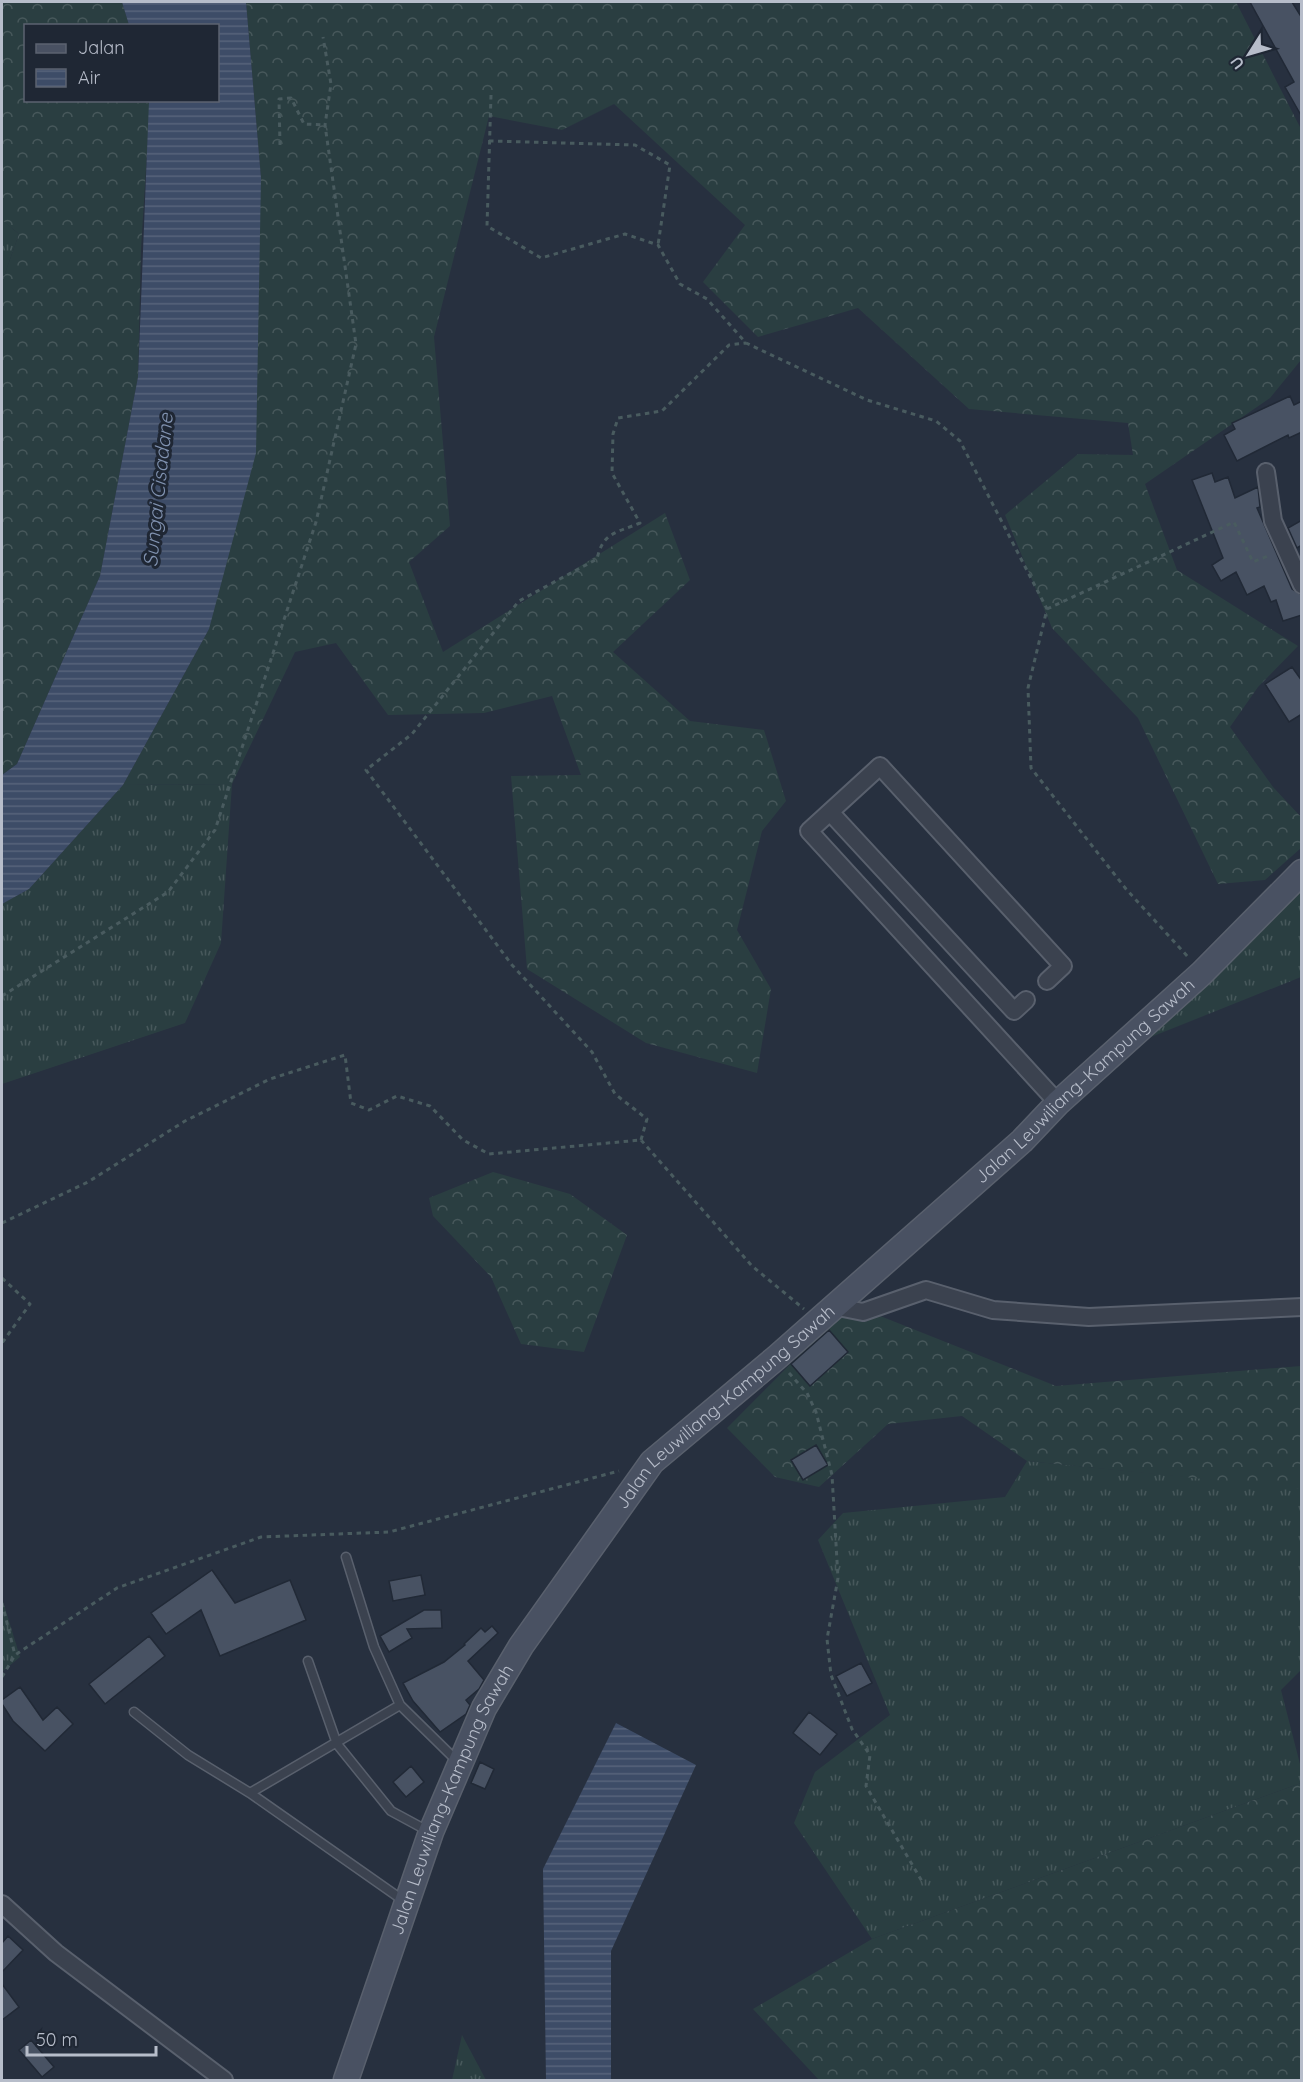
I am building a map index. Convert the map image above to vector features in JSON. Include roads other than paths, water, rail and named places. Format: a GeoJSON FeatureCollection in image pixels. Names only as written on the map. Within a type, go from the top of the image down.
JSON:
{"type":"FeatureCollection","features":[{"type":"Feature","properties":{"kind":"main road","name":"Jalan Leuwiliang–Kampung Sawah"},"geometry":{"type":"LineString","coordinates":[[346,2080],[431,1832],[484,1708],[521,1646],[652,1462],[776,1358],[1022,1141],[1058,1103],[1202,973],[1302,872]]}},
{"type":"Feature","properties":{"kind":"street"},"geometry":{"type":"LineString","coordinates":[[1266,472],[1273,520],[1302,585]]}},
{"type":"Feature","properties":{"kind":"street"},"geometry":{"type":"LineString","coordinates":[[1047,981],[1063,966],[880,766],[809,831],[1058,1103]]}},
{"type":"Feature","properties":{"kind":"street"},"geometry":{"type":"LineString","coordinates":[[830,812],[1014,1011],[1026,1000]]}},
{"type":"Feature","properties":{"kind":"street"},"geometry":{"type":"LineString","coordinates":[[825,1313],[863,1312],[926,1290],[993,1310],[1089,1317],[1302,1307]]}},
{"type":"Feature","properties":{"kind":"street"},"geometry":{"type":"LineString","coordinates":[[2,1904],[56,1953],[224,2080]]}},
{"type":"Feature","properties":{"kind":"lane"},"geometry":{"type":"LineString","coordinates":[[346,1557],[374,1647],[400,1705],[460,1763]]}},
{"type":"Feature","properties":{"kind":"lane"},"geometry":{"type":"LineString","coordinates":[[308,1661],[337,1744],[391,1811],[431,1832]]}},
{"type":"Feature","properties":{"kind":"lane"},"geometry":{"type":"LineString","coordinates":[[250,1793],[400,1705]]}},
{"type":"Feature","properties":{"kind":"lane"},"geometry":{"type":"LineString","coordinates":[[134,1712],[188,1755],[250,1793],[407,1903]]}},
{"type":"Feature","properties":{"kind":"water","name":"Sungai Cisadane"},"geometry":{"type":"Polygon","coordinates":[[[122,2],[246,2],[261,178],[256,453],[209,629],[123,785],[29,889],[2,904],[2,775],[17,764],[100,576],[138,377],[149,102],[219,102],[219,24],[129,24],[122,2]]]}},
{"type":"Feature","properties":{"kind":"water"},"geometry":{"type":"Polygon","coordinates":[[[616,1723],[696,1765],[611,1951],[611,2080],[546,2080],[543,1869],[616,1723]]]}}]}
